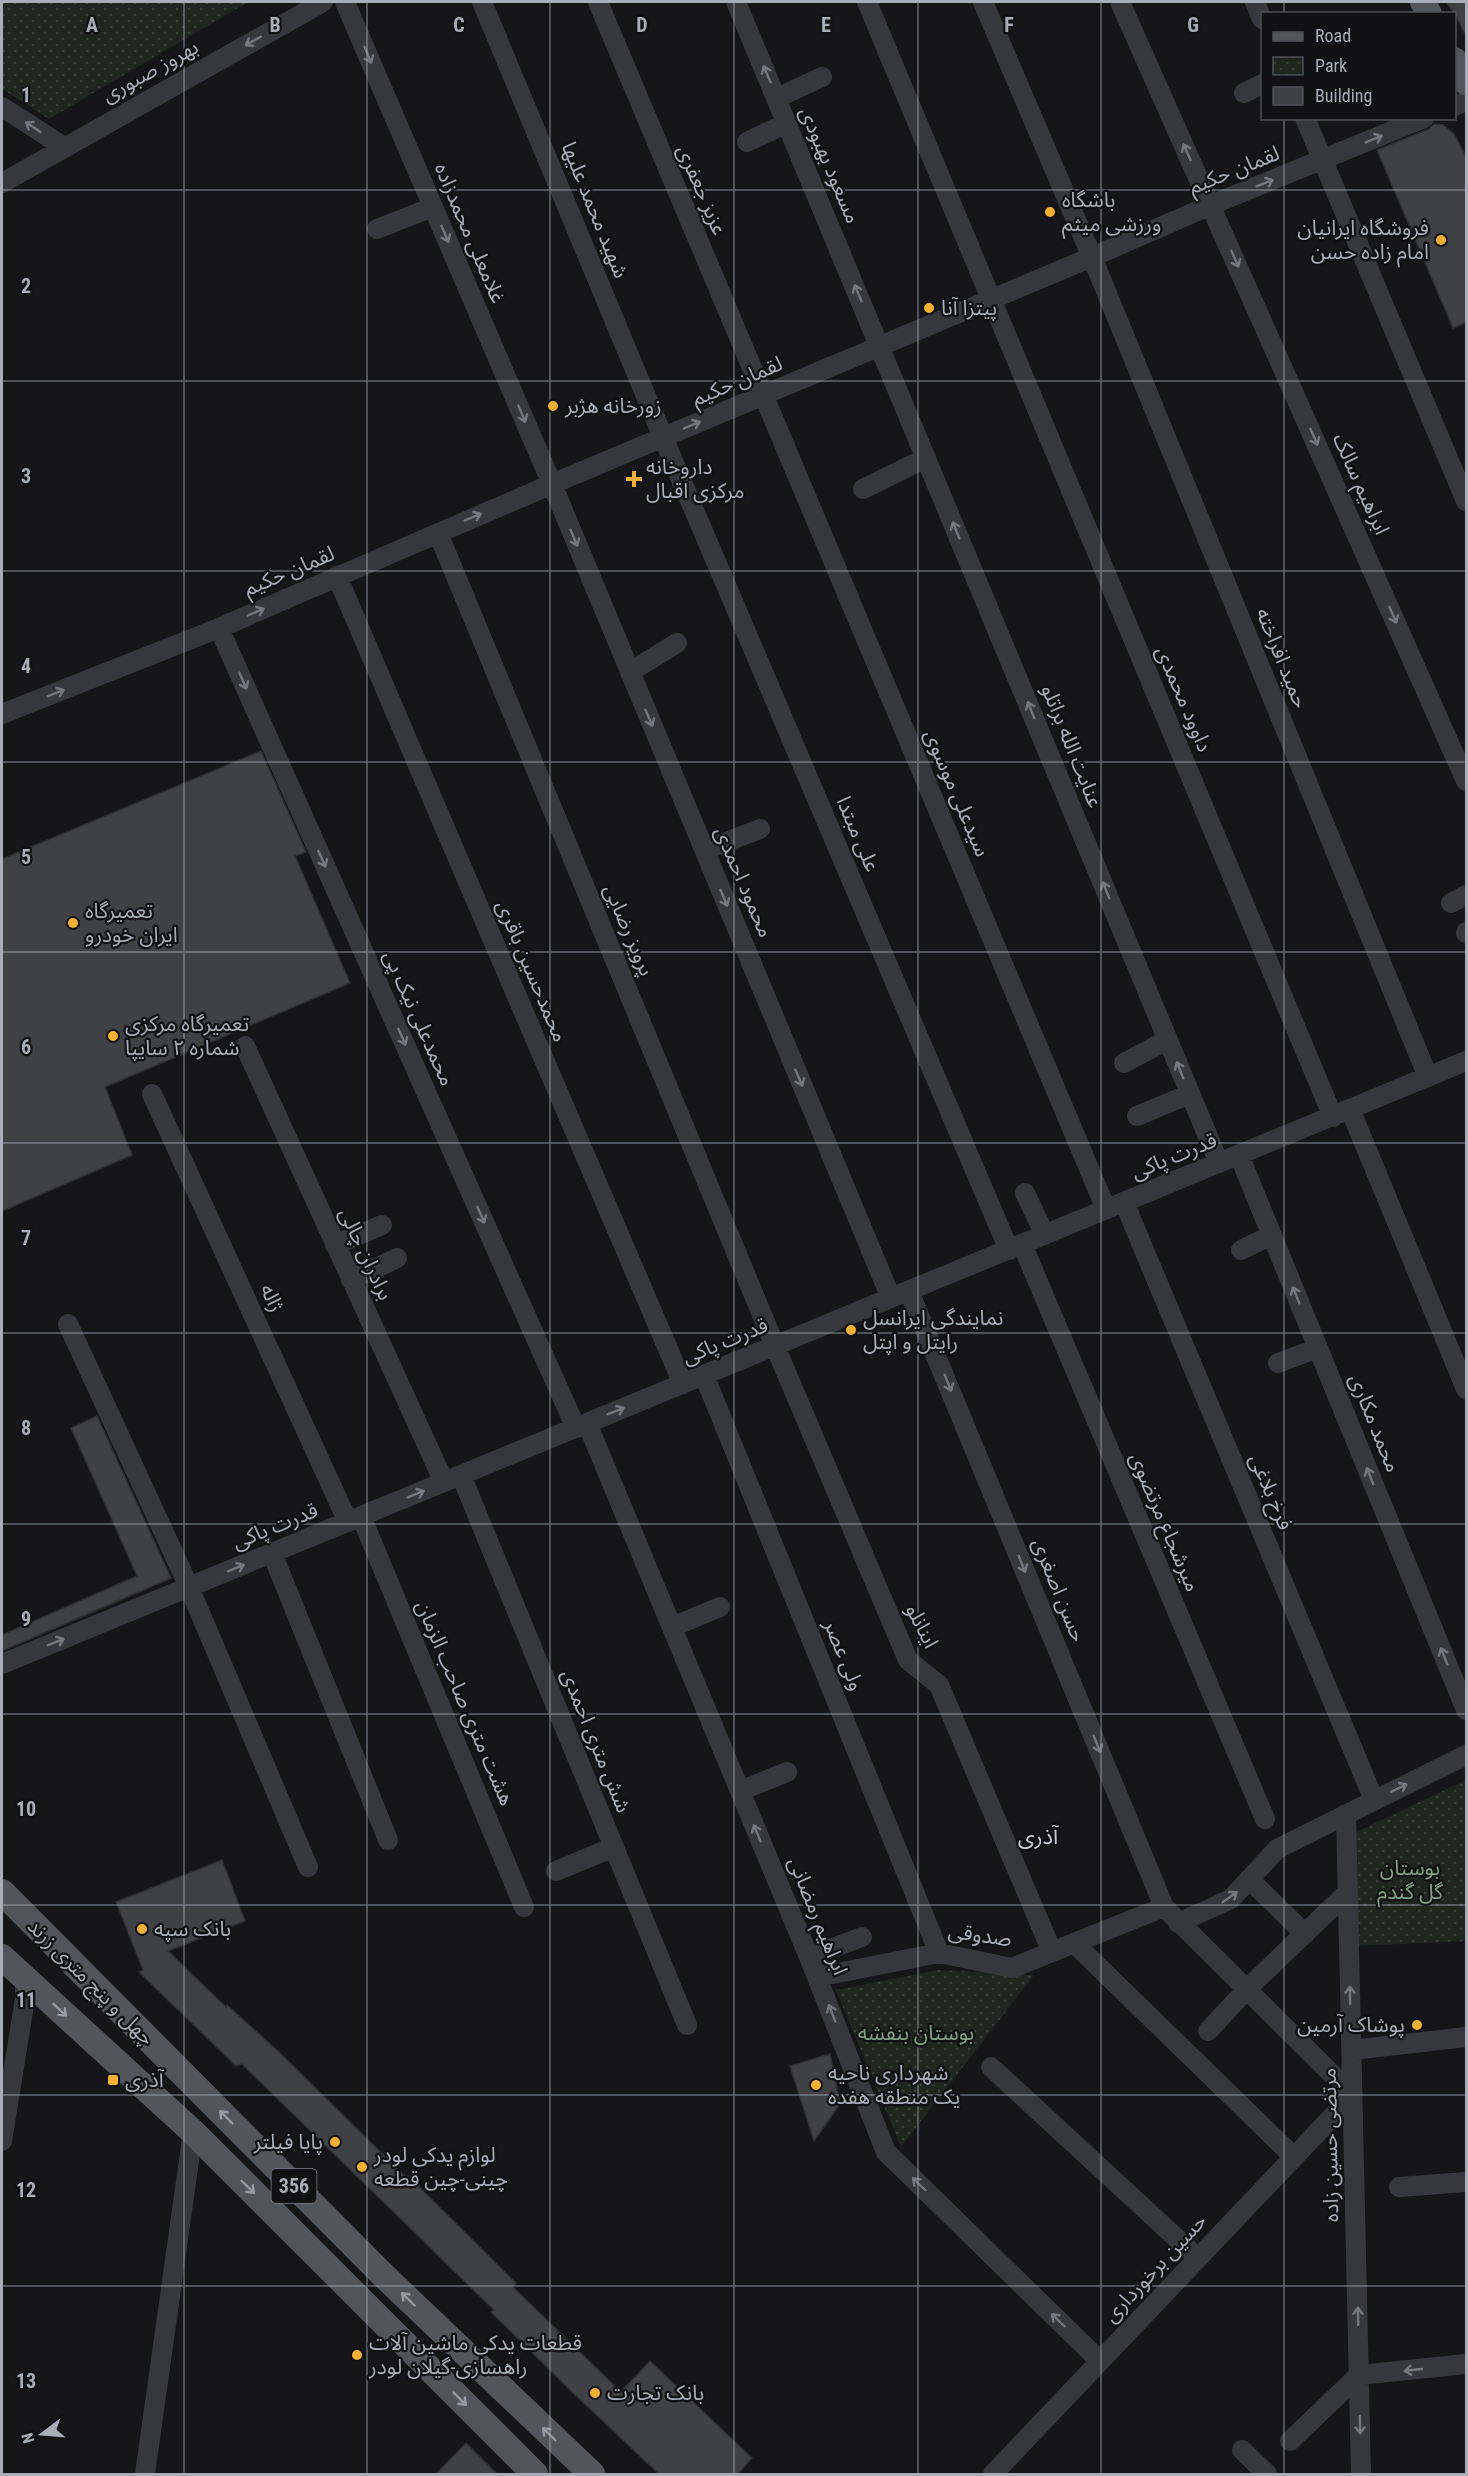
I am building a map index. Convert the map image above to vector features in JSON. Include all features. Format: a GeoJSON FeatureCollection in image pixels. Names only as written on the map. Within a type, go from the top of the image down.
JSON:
{"type":"FeatureCollection","features":[{"type":"Feature","properties":{"kind":"main road"},"geometry":{"type":"LineString","coordinates":[[1456,62],[1467,82]]}},
{"type":"Feature","properties":{"kind":"main road","name":"چهل و پنج متری زرند"},"geometry":{"type":"LineString","coordinates":[[2,1892],[384,2276],[592,2475]]}},
{"type":"Feature","properties":{"kind":"main road","name":"چهل و پنج متری زرند"},"geometry":{"type":"LineString","coordinates":[[2,1957],[193,2132],[535,2475]]}},
{"type":"Feature","properties":{"kind":"street","name":"بهروز صبوری"},"geometry":{"type":"LineString","coordinates":[[2,183],[323,2]]}},
{"type":"Feature","properties":{"kind":"street","name":"غلامعلی محمدزاده"},"geometry":{"type":"LineString","coordinates":[[345,2],[552,484]]}},
{"type":"Feature","properties":{"kind":"street","name":"شهید محمد علیها"},"geometry":{"type":"LineString","coordinates":[[482,2],[663,437]]}},
{"type":"Feature","properties":{"kind":"street","name":"عزیز جعفری"},"geometry":{"type":"LineString","coordinates":[[598,2],[763,396]]}},
{"type":"Feature","properties":{"kind":"street","name":"مسعود بهبودی"},"geometry":{"type":"LineString","coordinates":[[736,2],[880,347]]}},
{"type":"Feature","properties":{"kind":"street","name":"داوود محمدی"},"geometry":{"type":"LineString","coordinates":[[867,2],[991,300],[1341,1113],[1467,1389]]}},
{"type":"Feature","properties":{"kind":"street","name":"حمید افراخته"},"geometry":{"type":"LineString","coordinates":[[982,2],[1092,257],[1428,1077]]}},
{"type":"Feature","properties":{"kind":"street","name":"ابراهیم سالک"},"geometry":{"type":"LineString","coordinates":[[1120,2],[1467,781]]}},
{"type":"Feature","properties":{"kind":"street"},"geometry":{"type":"LineString","coordinates":[[777,98],[822,77]]}},
{"type":"Feature","properties":{"kind":"street"},"geometry":{"type":"LineString","coordinates":[[1244,93],[1261,85]]}},
{"type":"Feature","properties":{"kind":"street"},"geometry":{"type":"LineString","coordinates":[[2,108],[64,147]]}},
{"type":"Feature","properties":{"kind":"street"},"geometry":{"type":"LineString","coordinates":[[1306,120],[1467,501]]}},
{"type":"Feature","properties":{"kind":"street","name":"لقمان حکیم"},"geometry":{"type":"LineString","coordinates":[[2,714],[219,627],[1211,205],[1419,120]]}},
{"type":"Feature","properties":{"kind":"street"},"geometry":{"type":"LineString","coordinates":[[747,142],[787,123]]}},
{"type":"Feature","properties":{"kind":"street"},"geometry":{"type":"LineString","coordinates":[[377,229],[433,207]]}},
{"type":"Feature","properties":{"kind":"street","name":"عنایت الله براتلو"},"geometry":{"type":"LineString","coordinates":[[880,347],[1219,1163]]}},
{"type":"Feature","properties":{"kind":"street","name":"سیدعلی موسوی"},"geometry":{"type":"LineString","coordinates":[[763,396],[1115,1206]]}},
{"type":"Feature","properties":{"kind":"street","name":"علی مبتدا"},"geometry":{"type":"LineString","coordinates":[[663,437],[1016,1247]]}},
{"type":"Feature","properties":{"kind":"street"},"geometry":{"type":"LineString","coordinates":[[863,489],[926,458]]}},
{"type":"Feature","properties":{"kind":"street","name":"محمود احمدی"},"geometry":{"type":"LineString","coordinates":[[552,484],[705,850],[900,1294]]}},
{"type":"Feature","properties":{"kind":"street","name":"پرویز رضایی"},"geometry":{"type":"LineString","coordinates":[[438,533],[775,1346]]}},
{"type":"Feature","properties":{"kind":"street","name":"محمدحسین باقری"},"geometry":{"type":"LineString","coordinates":[[337,576],[683,1384]]}},
{"type":"Feature","properties":{"kind":"street","name":"محمدعلی نیک پی"},"geometry":{"type":"LineString","coordinates":[[219,627],[581,1426]]}},
{"type":"Feature","properties":{"kind":"street"},"geometry":{"type":"LineString","coordinates":[[630,672],[677,643]]}},
{"type":"Feature","properties":{"kind":"street"},"geometry":{"type":"LineString","coordinates":[[705,850],[760,829]]}},
{"type":"Feature","properties":{"kind":"street"},"geometry":{"type":"LineString","coordinates":[[1124,1063],[1167,1040]]}},
{"type":"Feature","properties":{"kind":"street","name":"برادران چالی"},"geometry":{"type":"LineString","coordinates":[[245,1046],[351,1280],[453,1479]]}},
{"type":"Feature","properties":{"kind":"street","name":"قدرت پاکی"},"geometry":{"type":"LineString","coordinates":[[2,1665],[1428,1077],[1465,1066]]}},
{"type":"Feature","properties":{"kind":"street","name":"ژاله"},"geometry":{"type":"LineString","coordinates":[[152,1094],[355,1519]]}},
{"type":"Feature","properties":{"kind":"street"},"geometry":{"type":"LineString","coordinates":[[1137,1116],[1190,1094]]}},
{"type":"Feature","properties":{"kind":"street","name":"محمد مکاری"},"geometry":{"type":"LineString","coordinates":[[1239,1155],[1467,1710]]}},
{"type":"Feature","properties":{"kind":"street"},"geometry":{"type":"LineString","coordinates":[[1025,1193],[1045,1235]]}},
{"type":"Feature","properties":{"kind":"street","name":"فرخ بلاغی"},"geometry":{"type":"LineString","coordinates":[[1115,1206],[1374,1800]]}},
{"type":"Feature","properties":{"kind":"street"},"geometry":{"type":"LineString","coordinates":[[335,1245],[382,1225]]}},
{"type":"Feature","properties":{"kind":"street"},"geometry":{"type":"LineString","coordinates":[[1241,1250],[1272,1235]]}},
{"type":"Feature","properties":{"kind":"street","name":"میرشجاع مرتضوی"},"geometry":{"type":"LineString","coordinates":[[1016,1247],[1264,1819]]}},
{"type":"Feature","properties":{"kind":"street"},"geometry":{"type":"LineString","coordinates":[[351,1280],[397,1258]]}},
{"type":"Feature","properties":{"kind":"street","name":"حسن اصغری"},"geometry":{"type":"LineString","coordinates":[[900,1294],[1164,1907],[1353,2095]]}},
{"type":"Feature","properties":{"kind":"street"},"geometry":{"type":"LineString","coordinates":[[69,1324],[189,1587],[308,1867]]}},
{"type":"Feature","properties":{"kind":"street","name":"اینانلو"},"geometry":{"type":"LineString","coordinates":[[775,1346],[908,1660],[939,1685],[1052,1952]]}},
{"type":"Feature","properties":{"kind":"street"},"geometry":{"type":"LineString","coordinates":[[1278,1363],[1318,1348]]}},
{"type":"Feature","properties":{"kind":"street","name":"ولی عصر"},"geometry":{"type":"LineString","coordinates":[[704,1375],[939,1953]]}},
{"type":"Feature","properties":{"kind":"street","name":"ابراهیم رمضانی"},"geometry":{"type":"LineString","coordinates":[[581,1426],[672,1627],[818,1977],[886,2152],[1100,2361]]}},
{"type":"Feature","properties":{"kind":"street","name":"شش متری احمدی"},"geometry":{"type":"LineString","coordinates":[[453,1479],[614,1847],[687,2025]]}},
{"type":"Feature","properties":{"kind":"street","name":"هشت متری صاحب الزمان"},"geometry":{"type":"LineString","coordinates":[[355,1519],[524,1907]]}},
{"type":"Feature","properties":{"kind":"street"},"geometry":{"type":"LineString","coordinates":[[272,1553],[388,1840]]}},
{"type":"Feature","properties":{"kind":"street"},"geometry":{"type":"LineString","coordinates":[[672,1627],[720,1607]]}},
{"type":"Feature","properties":{"kind":"street"},"geometry":{"type":"LineString","coordinates":[[1178,1923],[1232,1899],[1277,1849],[1467,1755]]}},
{"type":"Feature","properties":{"kind":"street"},"geometry":{"type":"LineString","coordinates":[[740,1791],[787,1772]]}},
{"type":"Feature","properties":{"kind":"street","name":"مرتضی حسین زاده"},"geometry":{"type":"LineString","coordinates":[[1346,1814],[1361,2475]]}},
{"type":"Feature","properties":{"kind":"street"},"geometry":{"type":"LineString","coordinates":[[556,1871],[614,1847]]}},
{"type":"Feature","properties":{"kind":"street"},"geometry":{"type":"LineString","coordinates":[[1249,1879],[1305,1934]]}},
{"type":"Feature","properties":{"kind":"street"},"geometry":{"type":"LineString","coordinates":[[1209,2031],[1247,1989],[1348,1892]]}},
{"type":"Feature","properties":{"kind":"street","name":"صدوقی"},"geometry":{"type":"LineString","coordinates":[[818,1977],[939,1953],[1012,1968],[1164,1907]]}},
{"type":"Feature","properties":{"kind":"street"},"geometry":{"type":"LineString","coordinates":[[809,1957],[862,1937]]}},
{"type":"Feature","properties":{"kind":"street"},"geometry":{"type":"LineString","coordinates":[[1074,1943],[1294,2157]]}},
{"type":"Feature","properties":{"kind":"street"},"geometry":{"type":"LineString","coordinates":[[2,2141],[25,1999],[25,1978]]}},
{"type":"Feature","properties":{"kind":"street"},"geometry":{"type":"LineString","coordinates":[[1352,2050],[1467,2037]]}},
{"type":"Feature","properties":{"kind":"street"},"geometry":{"type":"LineString","coordinates":[[991,2067],[1198,2258]]}},
{"type":"Feature","properties":{"kind":"street","name":"حسین برخورداری"},"geometry":{"type":"LineString","coordinates":[[993,2475],[1353,2095]]}},
{"type":"Feature","properties":{"kind":"street"},"geometry":{"type":"LineString","coordinates":[[145,2475],[193,2132]]}},
{"type":"Feature","properties":{"kind":"street"},"geometry":{"type":"LineString","coordinates":[[1399,2187],[1467,2182]]}},
{"type":"Feature","properties":{"kind":"street"},"geometry":{"type":"LineString","coordinates":[[1290,2441],[1359,2375],[1467,2364]]}},
{"type":"Feature","properties":{"kind":"street"},"geometry":{"type":"LineString","coordinates":[[1242,2450],[1267,2475]]}},
{"type":"Feature","properties":{"kind":"green space"},"geometry":{"type":"Polygon","coordinates":[[[2,2],[248,2],[49,119],[2,89],[2,2]]]}},
{"type":"Feature","properties":{"kind":"green space","name":"بوستان گل گندم"},"geometry":{"type":"Polygon","coordinates":[[[1466,1780],[1466,1941],[1354,1946],[1352,1834],[1466,1780]]]}},
{"type":"Feature","properties":{"kind":"green space","name":"بوستان بنفشه"},"geometry":{"type":"Polygon","coordinates":[[[938,1970],[1034,1975],[901,2147],[836,1990],[938,1970]]]}},
{"type":"Feature","properties":{"kind":"building"},"geometry":{"type":"Polygon","coordinates":[[[1446,2],[1467,2],[1467,38],[1456,12],[1446,2]]]}},
{"type":"Feature","properties":{"kind":"building","name":"فروشگاه ایرانیان امام زاده حسن"},"geometry":{"type":"Polygon","coordinates":[[[1434,124],[1443,125],[1454,134],[1467,159],[1467,322],[1453,328],[1377,150],[1429,129],[1434,124]]]}},
{"type":"Feature","properties":{"kind":"building"},"geometry":{"type":"Polygon","coordinates":[[[261,751],[306,852],[295,856],[350,983],[105,1087],[132,1155],[2,1211],[2,859],[261,751]]]}},
{"type":"Feature","properties":{"kind":"building"},"geometry":{"type":"Polygon","coordinates":[[[97,1416],[171,1578],[2,1651],[2,1635],[137,1576],[71,1428],[97,1416]]]}},
{"type":"Feature","properties":{"kind":"building"},"geometry":{"type":"Polygon","coordinates":[[[222,1860],[245,1921],[168,1951],[226,2007],[227,2005],[280,2053],[406,2177],[408,2176],[516,2283],[513,2287],[621,2392],[650,2361],[752,2458],[737,2475],[660,2475],[569,2389],[491,2312],[494,2310],[242,2064],[236,2066],[139,1972],[143,1970],[116,1902],[222,1860]]]}},
{"type":"Feature","properties":{"kind":"building","name":"شهرداری ناحیه یک منطقه هفده"},"geometry":{"type":"Polygon","coordinates":[[[830,2054],[840,2104],[814,2141],[790,2066],[830,2054]]]}},
{"type":"Feature","properties":{"kind":"building"},"geometry":{"type":"Polygon","coordinates":[[[466,2443],[498,2475],[435,2475],[466,2443]]]}},
{"type":"Feature","properties":{"kind":"place","name":"باشگاه ورزشی میثم"},"geometry":{"type":"Point","coordinates":[1050,212]}},
{"type":"Feature","properties":{"kind":"place","name":"فروشگاه ایرانیان امام زاده حسن"},"geometry":{"type":"Point","coordinates":[1441,240]}},
{"type":"Feature","properties":{"kind":"place","name":"پیتزا آنا"},"geometry":{"type":"Point","coordinates":[929,308]}},
{"type":"Feature","properties":{"kind":"place","name":"زورخانه هژبر"},"geometry":{"type":"Point","coordinates":[553,406]}},
{"type":"Feature","properties":{"kind":"place","name":"داروخانه مرکزی اقبال"},"geometry":{"type":"Point","coordinates":[634,479]}},
{"type":"Feature","properties":{"kind":"place","name":"تعمیرگاه ایران خودرو"},"geometry":{"type":"Point","coordinates":[73,923]}},
{"type":"Feature","properties":{"kind":"place","name":"تعمیرگاه مرکزی شماره ۲ سایپا"},"geometry":{"type":"Point","coordinates":[113,1036]}},
{"type":"Feature","properties":{"kind":"place","name":"نمایندگی ایرانسل رایتل و اپتل"},"geometry":{"type":"Point","coordinates":[851,1330]}},
{"type":"Feature","properties":{"kind":"place","name":"بانک سپه"},"geometry":{"type":"Point","coordinates":[142,1929]}},
{"type":"Feature","properties":{"kind":"place","name":"پوشاک آرمین"},"geometry":{"type":"Point","coordinates":[1417,2025]}},
{"type":"Feature","properties":{"kind":"place","name":"آذری"},"geometry":{"type":"Point","coordinates":[113,2080]}},
{"type":"Feature","properties":{"kind":"place","name":"شهرداری ناحیه یک منطقه هفده"},"geometry":{"type":"Point","coordinates":[816,2085]}},
{"type":"Feature","properties":{"kind":"place","name":"پایا فیلتر"},"geometry":{"type":"Point","coordinates":[335,2142]}},
{"type":"Feature","properties":{"kind":"place","name":"لوازم یدکی لودر چینی-چین قطعه"},"geometry":{"type":"Point","coordinates":[362,2167]}},
{"type":"Feature","properties":{"kind":"place","name":"قطعات یدکی ماشین آلات راهسازی-گیلان لودر"},"geometry":{"type":"Point","coordinates":[357,2355]}},
{"type":"Feature","properties":{"kind":"place","name":"بانک تجارت"},"geometry":{"type":"Point","coordinates":[595,2393]}},
{"type":"Feature","properties":{"kind":"district","name":"آذری"},"geometry":{"type":"Point","coordinates":[1038,1836]}}]}
